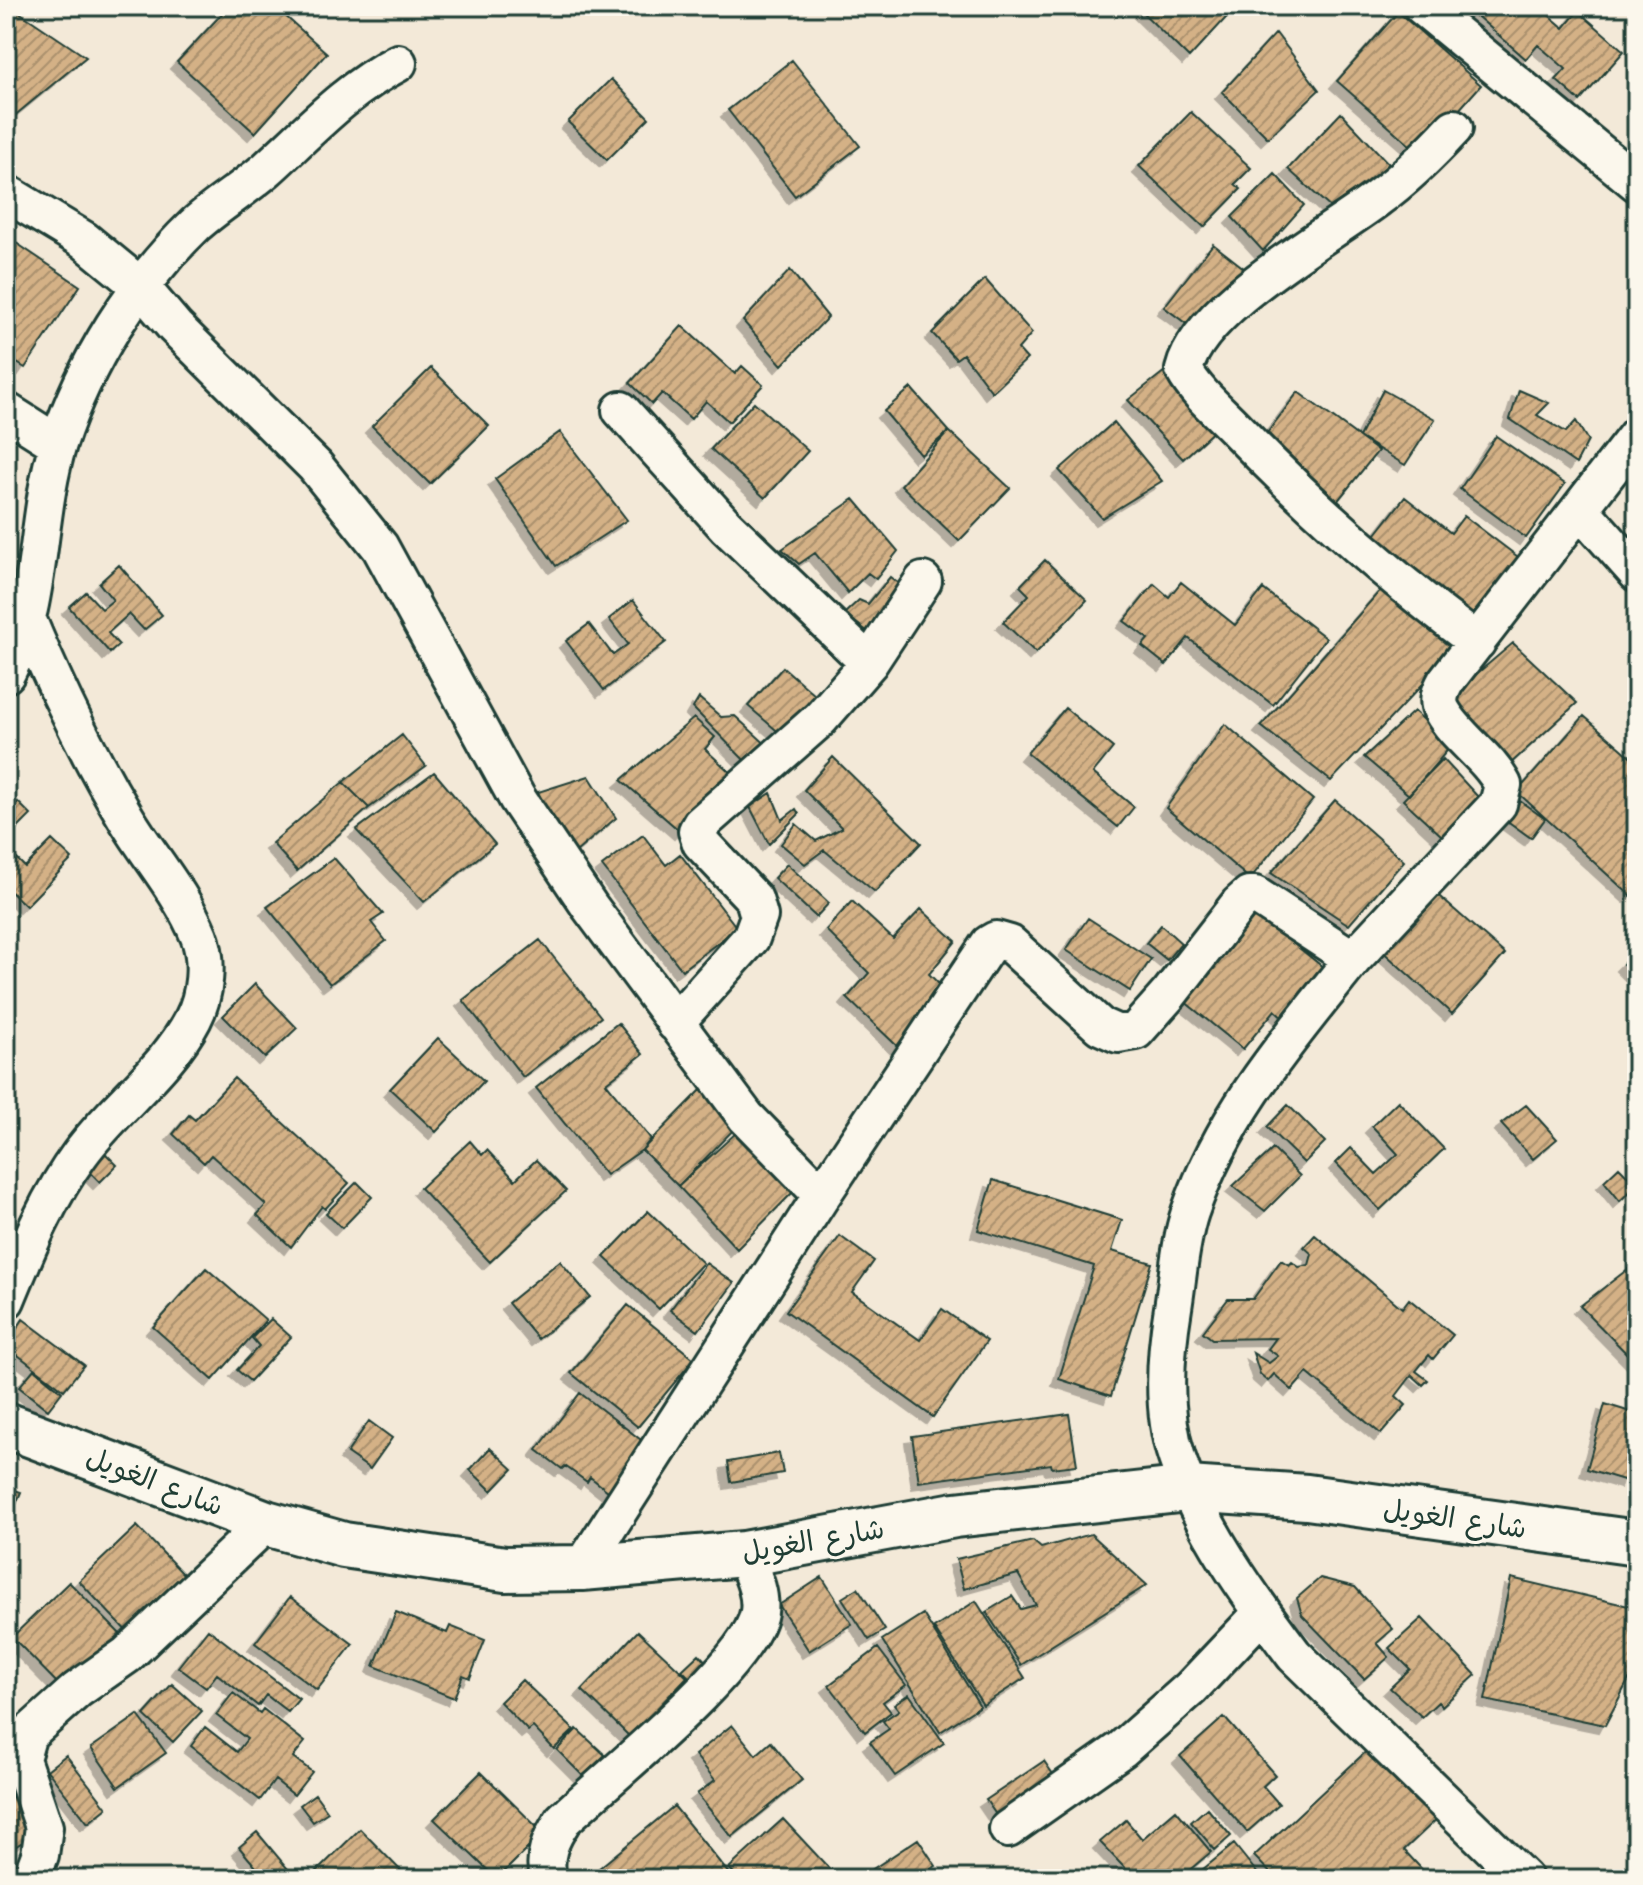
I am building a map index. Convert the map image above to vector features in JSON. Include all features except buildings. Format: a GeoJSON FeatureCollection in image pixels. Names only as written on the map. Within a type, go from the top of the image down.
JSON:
{"type":"FeatureCollection","features":[{"type":"Feature","properties":{"kind":"street"},"geometry":{"type":"LineString","coordinates":[[1422,6],[1637,183]]}},
{"type":"Feature","properties":{"kind":"street"},"geometry":{"type":"LineString","coordinates":[[6,674],[26,616],[58,444],[108,332],[140,286],[196,224],[258,176],[340,99],[398,63]]}},
{"type":"Feature","properties":{"kind":"street"},"geometry":{"type":"LineString","coordinates":[[1454,128],[1415,170],[1264,277],[1227,310],[1193,349],[1184,370],[1259,453],[1338,527],[1389,574],[1477,642]]}},
{"type":"Feature","properties":{"kind":"street"},"geometry":{"type":"LineString","coordinates":[[6,193],[84,240],[140,286],[175,327],[315,466],[380,547],[517,798],[590,907],[746,1117],[822,1195]]}},
{"type":"Feature","properties":{"kind":"street"},"geometry":{"type":"LineString","coordinates":[[621,410],[726,526],[869,663]]}},
{"type":"Feature","properties":{"kind":"street"},"geometry":{"type":"LineString","coordinates":[[6,411],[58,444]]}},
{"type":"Feature","properties":{"kind":"street"},"geometry":{"type":"LineString","coordinates":[[1524,1879],[1485,1837],[1360,1723],[1294,1655],[1262,1613],[1188,1489],[1175,1454],[1166,1396],[1169,1333],[1189,1214],[1248,1091],[1353,959],[1498,804],[1503,785],[1496,771],[1441,710],[1439,695],[1446,681],[1637,435]]}},
{"type":"Feature","properties":{"kind":"street"},"geometry":{"type":"LineString","coordinates":[[1580,509],[1637,573]]}},
{"type":"Feature","properties":{"kind":"street"},"geometry":{"type":"LineString","coordinates":[[675,1023],[751,938],[759,916],[754,899],[701,843],[697,831],[701,824],[820,719],[869,663],[923,581]]}},
{"type":"Feature","properties":{"kind":"street"},"geometry":{"type":"LineString","coordinates":[[6,1300],[36,1227],[56,1191],[81,1153],[166,1057],[192,1021],[201,1001],[204,976],[201,939],[170,879],[128,822],[89,754],[26,616]]}},
{"type":"Feature","properties":{"kind":"street"},"geometry":{"type":"LineString","coordinates":[[582,1568],[822,1195],[989,944],[996,940],[1010,944],[1100,1026],[1118,1034],[1136,1031],[1249,895],[1264,899],[1353,959]]}},
{"type":"Feature","properties":{"kind":"street","name":"شارع الغويل"},"geometry":{"type":"LineString","coordinates":[[6,1425],[266,1523],[344,1545],[505,1569],[582,1568],[744,1554],[955,1515],[1188,1489],[1307,1497],[1637,1543]]}},
{"type":"Feature","properties":{"kind":"street"},"geometry":{"type":"LineString","coordinates":[[31,1879],[40,1855],[44,1827],[21,1759],[28,1734],[66,1699],[127,1655],[266,1523]]}},
{"type":"Feature","properties":{"kind":"street"},"geometry":{"type":"LineString","coordinates":[[548,1879],[544,1860],[551,1838],[563,1820],[708,1688],[752,1631],[759,1613],[758,1591],[744,1554]]}},
{"type":"Feature","properties":{"kind":"street"},"geometry":{"type":"LineString","coordinates":[[1008,1829],[1122,1749],[1191,1688],[1262,1613]]}}]}
